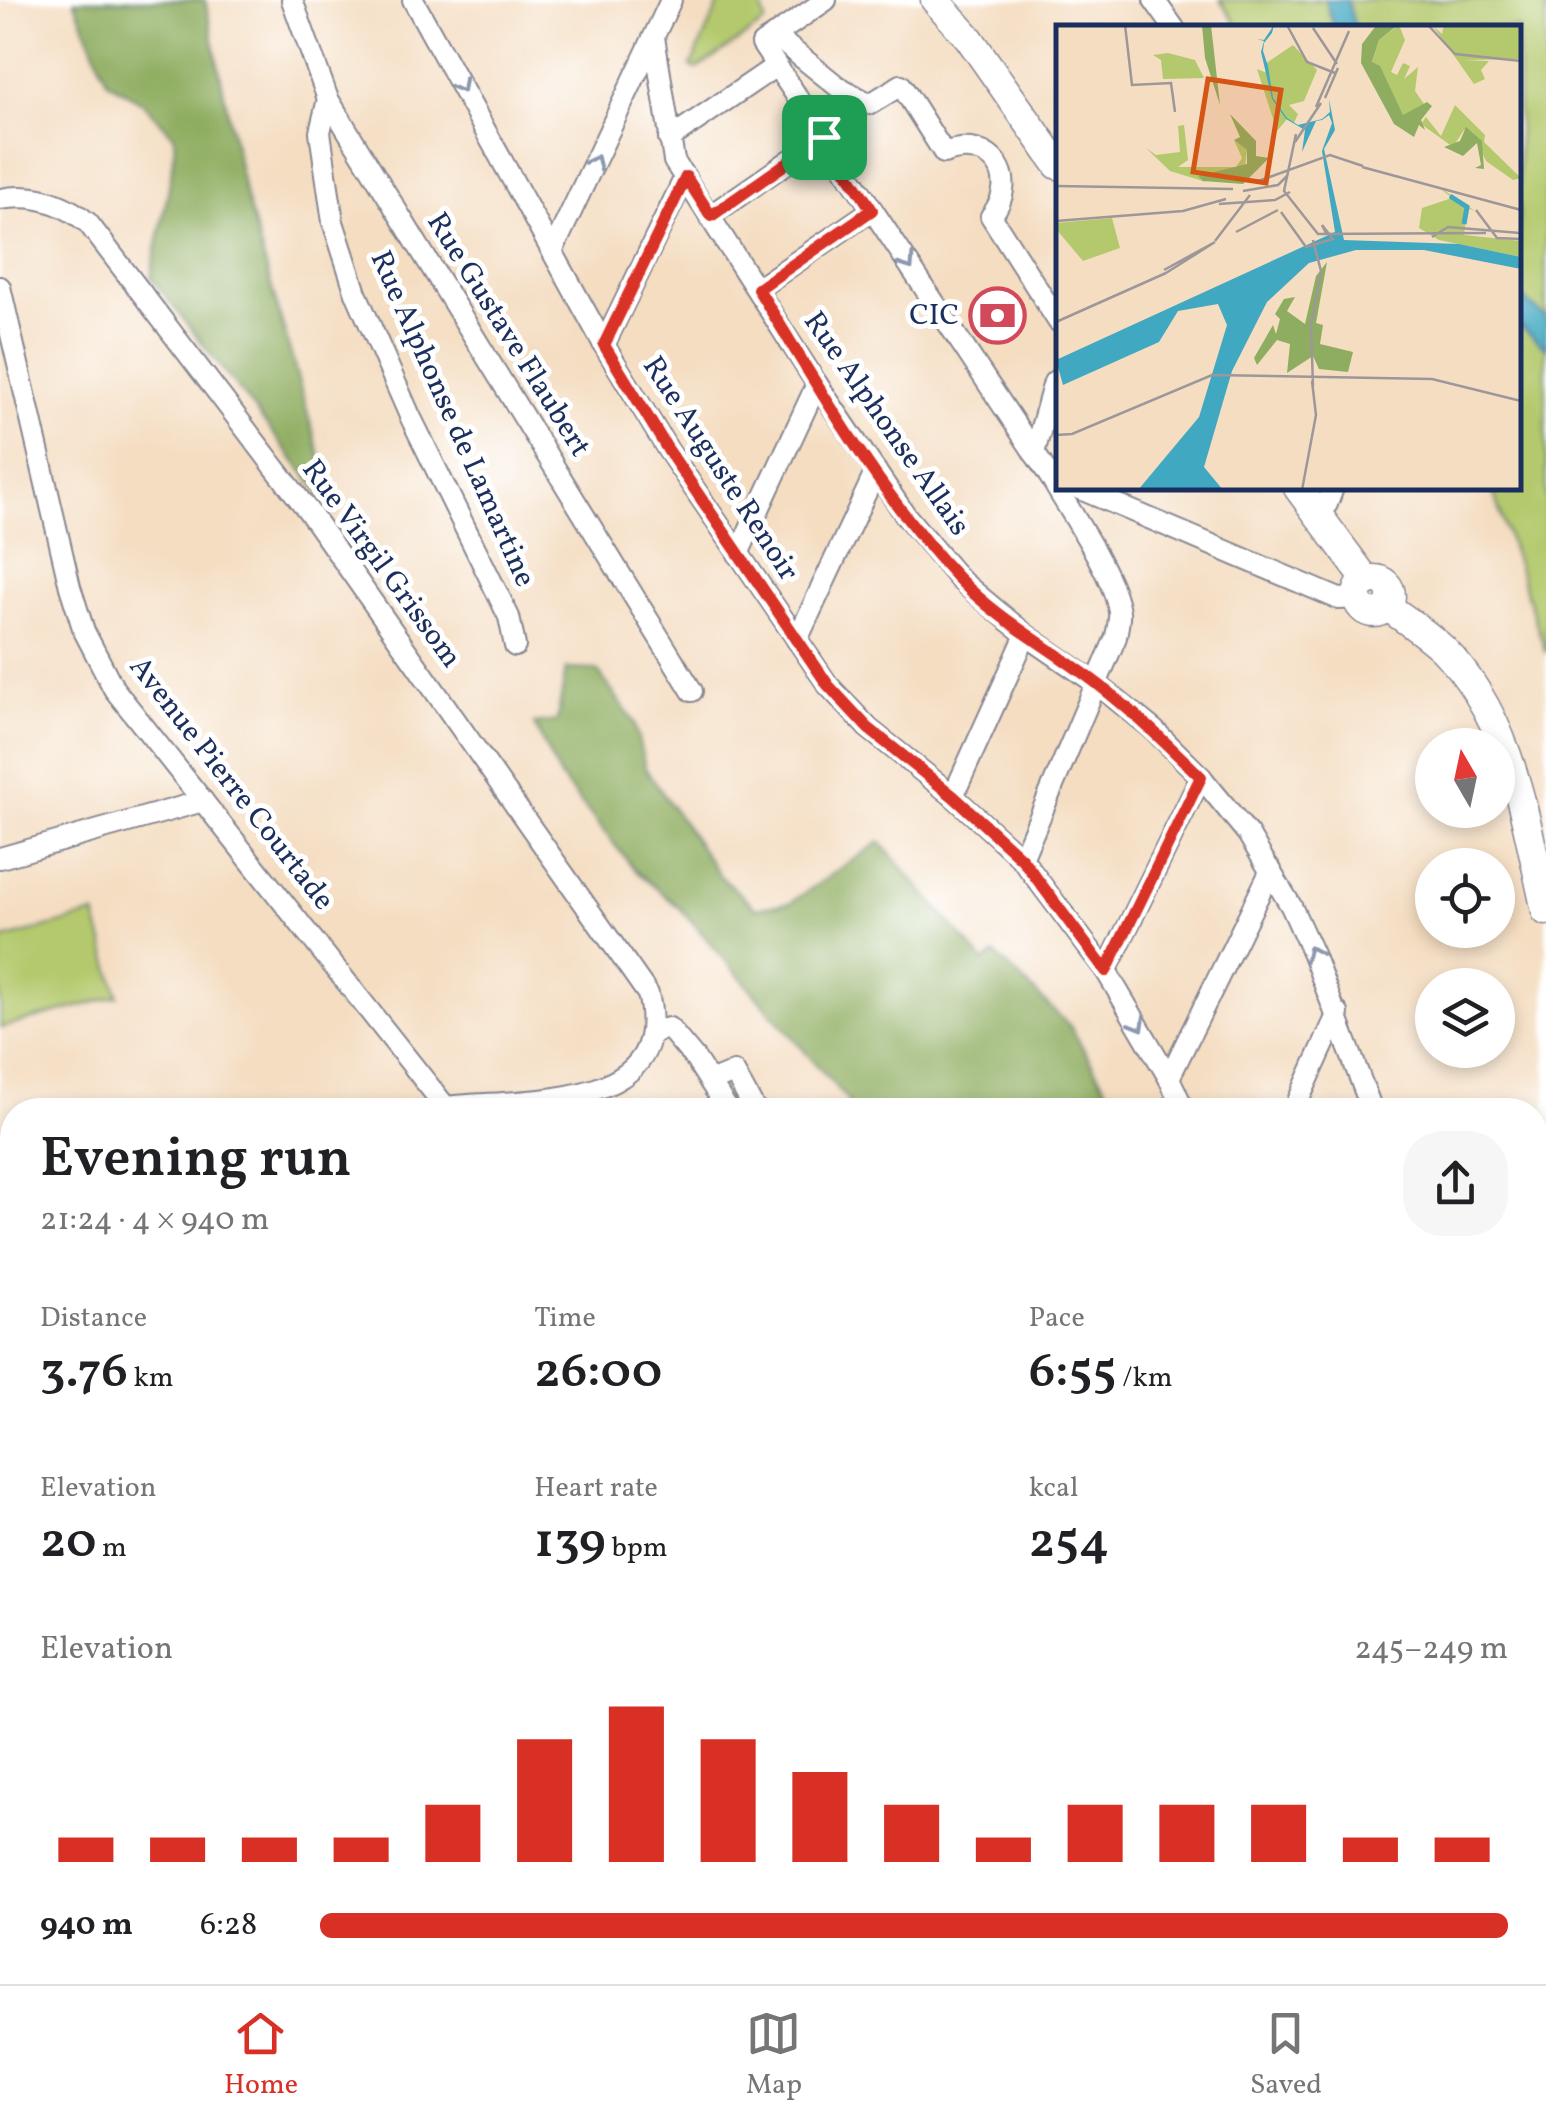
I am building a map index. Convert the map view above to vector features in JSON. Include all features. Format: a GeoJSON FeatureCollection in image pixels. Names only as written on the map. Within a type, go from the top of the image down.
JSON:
{"type":"FeatureCollection","features":[{"type":"Feature","properties":{"kind":"street","name":"Rue Gustave Flaubert"},"geometry":{"type":"LineString","coordinates":[[292,0],[328,99],[692,691]]}},
{"type":"Feature","properties":{"kind":"street","name":"Rue Auguste Renoir"},"geometry":{"type":"LineString","coordinates":[[414,0],[604,345],[668,450],[828,685],[868,728],[953,796],[1022,859],[1106,971],[1178,1098]]}},
{"type":"Feature","properties":{"kind":"street"},"geometry":{"type":"LineString","coordinates":[[553,250],[671,0]]}},
{"type":"Feature","properties":{"kind":"street"},"geometry":{"type":"LineString","coordinates":[[826,0],[762,44],[1034,453],[1054,477]]}},
{"type":"Feature","properties":{"kind":"street"},"geometry":{"type":"LineString","coordinates":[[936,0],[969,38],[1056,162]]}},
{"type":"Feature","properties":{"kind":"street"},"geometry":{"type":"LineString","coordinates":[[1154,0],[1172,25]]}},
{"type":"Feature","properties":{"kind":"street"},"geometry":{"type":"LineString","coordinates":[[774,35],[837,86],[870,104],[901,85],[944,152],[976,148],[994,160],[1002,173],[1005,190],[990,216],[1056,318]]}},
{"type":"Feature","properties":{"kind":"street","name":"Rue Alphonse Allais"},"geometry":{"type":"LineString","coordinates":[[654,37],[674,161],[817,384],[906,516],[960,580],[1026,635],[1098,684],[1154,730],[1201,777],[1248,834],[1291,906],[1338,1013],[1368,1098]]}},
{"type":"Feature","properties":{"kind":"street"},"geometry":{"type":"LineString","coordinates":[[669,139],[776,66]]}},
{"type":"Feature","properties":{"kind":"street","name":"Rue Alphonse de Lamartine"},"geometry":{"type":"LineString","coordinates":[[328,99],[320,132],[333,222],[356,293],[410,416],[509,617],[515,646]]}},
{"type":"Feature","properties":{"kind":"street"},"geometry":{"type":"LineString","coordinates":[[711,216],[824,137]]}},
{"type":"Feature","properties":{"kind":"street"},"geometry":{"type":"LineString","coordinates":[[604,345],[686,177]]}},
{"type":"Feature","properties":{"kind":"street","name":"Rue Virgil Grissom"},"geometry":{"type":"LineString","coordinates":[[0,200],[48,200],[72,210],[88,223],[309,512],[606,932],[648,994],[652,1032]]}},
{"type":"Feature","properties":{"kind":"street"},"geometry":{"type":"LineString","coordinates":[[758,289],[872,210]]}},
{"type":"Feature","properties":{"kind":"street","name":"Avenue Pierre Courtade"},"geometry":{"type":"LineString","coordinates":[[0,287],[67,578],[84,631],[114,688],[439,1098]]}},
{"type":"Feature","properties":{"kind":"street"},"geometry":{"type":"LineString","coordinates":[[1034,453],[1056,380]]}},
{"type":"Feature","properties":{"kind":"street"},"geometry":{"type":"LineString","coordinates":[[738,554],[817,384]]}},
{"type":"Feature","properties":{"kind":"street"},"geometry":{"type":"LineString","coordinates":[[797,640],[876,471]]}},
{"type":"Feature","properties":{"kind":"street"},"geometry":{"type":"LineString","coordinates":[[1022,859],[1098,684],[1116,636],[1119,613],[1104,574],[1061,490]]}},
{"type":"Feature","properties":{"kind":"street"},"geometry":{"type":"LineString","coordinates":[[1083,490],[1339,598],[1362,590]]}},
{"type":"Feature","properties":{"kind":"street"},"geometry":{"type":"LineString","coordinates":[[1299,490],[1362,590],[1362,608],[1372,613],[1388,607],[1444,651],[1472,682],[1499,729],[1546,911]]}},
{"type":"Feature","properties":{"kind":"street"},"geometry":{"type":"LineString","coordinates":[[1317,514],[1333,490]]}},
{"type":"Feature","properties":{"kind":"street"},"geometry":{"type":"LineString","coordinates":[[953,796],[1026,635]]}},
{"type":"Feature","properties":{"kind":"street"},"geometry":{"type":"LineString","coordinates":[[1106,971],[1201,777]]}},
{"type":"Feature","properties":{"kind":"street"},"geometry":{"type":"LineString","coordinates":[[0,858],[202,801]]}},
{"type":"Feature","properties":{"kind":"street"},"geometry":{"type":"LineString","coordinates":[[1169,1078],[1271,870]]}},
{"type":"Feature","properties":{"kind":"street"},"geometry":{"type":"LineString","coordinates":[[1299,1098],[1338,1013]]}},
{"type":"Feature","properties":{"kind":"street"},"geometry":{"type":"LineString","coordinates":[[581,1098],[626,1077],[639,1065],[652,1032],[668,1028],[720,1098]]}},
{"type":"Feature","properties":{"kind":"street"},"geometry":{"type":"LineString","coordinates":[[710,1082],[734,1072],[748,1098]]}},
{"type":"Feature","properties":{"kind":"green space"},"geometry":{"type":"Polygon","coordinates":[[[74,0],[205,0],[244,191],[337,515],[151,278],[175,137],[143,103],[107,81],[74,0]]]}},
{"type":"Feature","properties":{"kind":"green space"},"geometry":{"type":"Polygon","coordinates":[[[721,0],[760,0],[766,22],[697,69],[691,66],[721,0]]]}},
{"type":"Feature","properties":{"kind":"green space"},"geometry":{"type":"Polygon","coordinates":[[[1220,0],[1325,0],[1333,25],[1237,25],[1220,0]]]}},
{"type":"Feature","properties":{"kind":"green space"},"geometry":{"type":"Polygon","coordinates":[[[1347,0],[1546,0],[1546,318],[1521,296],[1521,25],[1354,25],[1347,0]]]}},
{"type":"Feature","properties":{"kind":"green space"},"geometry":{"type":"Polygon","coordinates":[[[1521,327],[1546,348],[1546,653],[1493,490],[1521,490],[1521,327]]]}},
{"type":"Feature","properties":{"kind":"green space"},"geometry":{"type":"Polygon","coordinates":[[[566,669],[597,670],[634,722],[645,768],[720,876],[756,908],[790,903],[880,842],[984,962],[995,954],[1070,1026],[1112,1098],[846,1098],[679,907],[636,871],[560,777],[534,724],[557,721],[566,669]]]}},
{"type":"Feature","properties":{"kind":"green space"},"geometry":{"type":"Polygon","coordinates":[[[95,914],[118,996],[0,1028],[0,940],[95,914]]]}},
{"type":"Feature","properties":{"kind":"water"},"geometry":{"type":"Polygon","coordinates":[[[1325,0],[1347,0],[1354,25],[1333,25],[1325,0]]]}},
{"type":"Feature","properties":{"kind":"water"},"geometry":{"type":"Polygon","coordinates":[[[1521,297],[1546,318],[1546,348],[1521,327],[1521,297]]]}},
{"type":"Feature","properties":{"kind":"place","name":"CIC"},"geometry":{"type":"Point","coordinates":[998,316]}},
{"type":"Feature","properties":{"kind":"route"},"geometry":{"type":"LineString","coordinates":[[824,137],[872,210],[758,289],[906,516],[960,580],[1026,635],[1098,684],[1154,730],[1201,777],[1106,971],[1022,859],[953,796],[868,728],[828,685],[668,450],[604,345],[686,177],[711,216],[824,137]]}}]}
